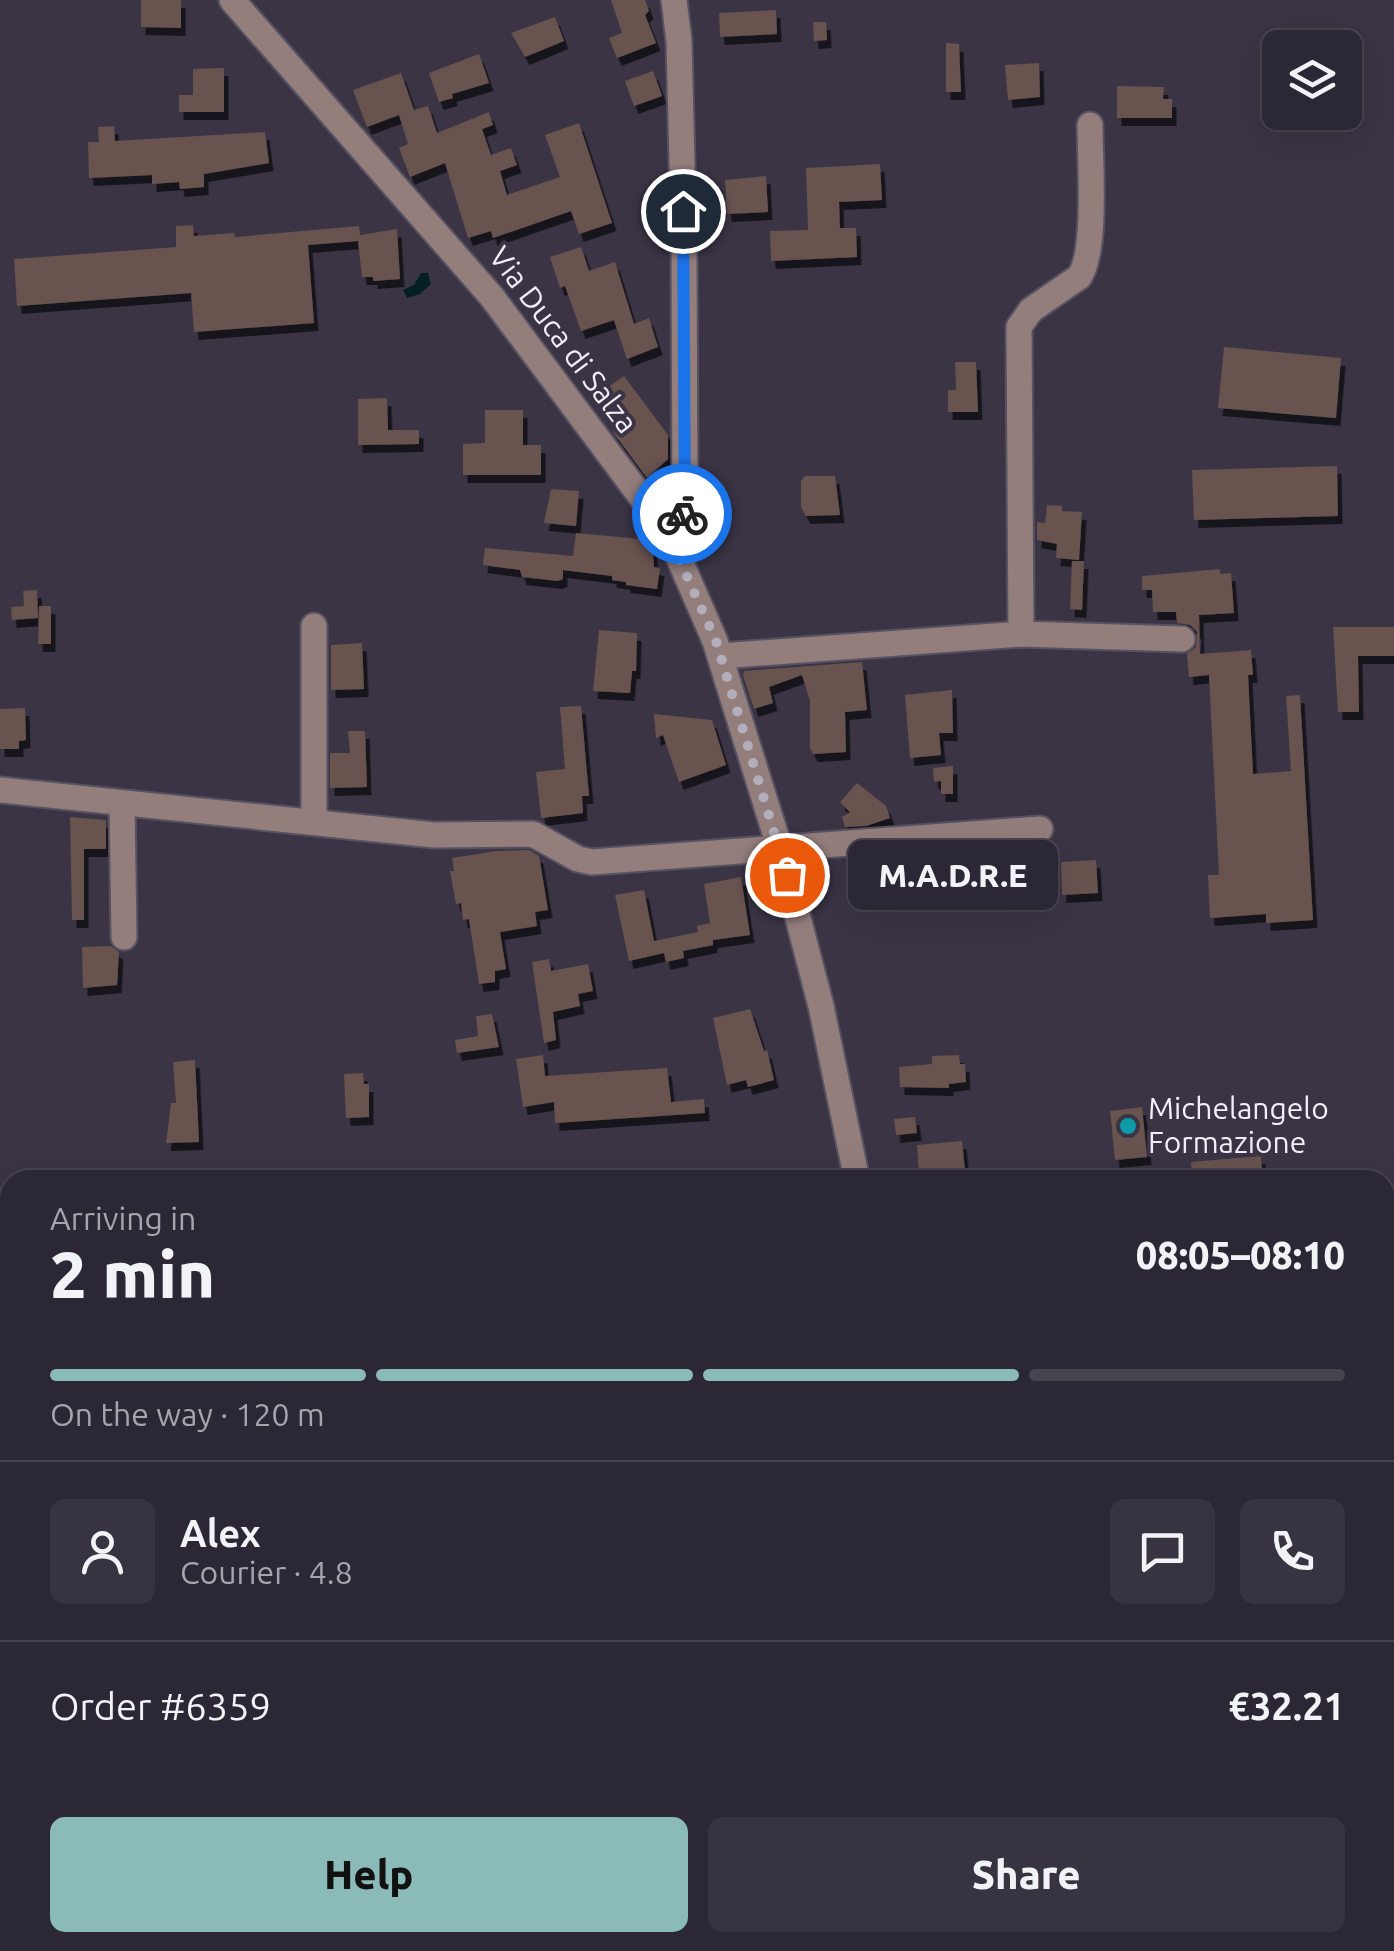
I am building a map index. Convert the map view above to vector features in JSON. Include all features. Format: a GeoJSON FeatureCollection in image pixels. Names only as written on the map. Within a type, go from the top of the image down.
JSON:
{"type":"FeatureCollection","features":[{"type":"Feature","properties":{"kind":"street","name":"Via Duca di Salza"},"geometry":{"type":"LineString","coordinates":[[232,0],[492,296],[668,534],[703,608],[780,849],[821,1006],[855,1170]]}},
{"type":"Feature","properties":{"kind":"street"},"geometry":{"type":"LineString","coordinates":[[668,534],[678,525],[686,486],[683,208],[674,0]]}},
{"type":"Feature","properties":{"kind":"street"},"geometry":{"type":"LineString","coordinates":[[1020,634],[1019,327],[1024,316],[1079,277],[1085,268],[1090,244],[1090,125]]}},
{"type":"Feature","properties":{"kind":"street"},"geometry":{"type":"LineString","coordinates":[[314,626],[314,822]]}},
{"type":"Feature","properties":{"kind":"street"},"geometry":{"type":"LineString","coordinates":[[720,656],[1020,634],[1182,639]]}},
{"type":"Feature","properties":{"kind":"street"},"geometry":{"type":"LineString","coordinates":[[0,790],[434,835],[533,834],[592,862],[1040,830]]}},
{"type":"Feature","properties":{"kind":"street"},"geometry":{"type":"LineString","coordinates":[[122,802],[124,937]]}},
{"type":"Feature","properties":{"kind":"shaded area"},"geometry":{"type":"Polygon","coordinates":[[[421,273],[428,273],[431,284],[420,294],[407,298],[403,290],[414,285],[421,273]]]}},
{"type":"Feature","properties":{"kind":"building"},"geometry":{"type":"Polygon","coordinates":[[[141,0],[181,0],[181,28],[141,27],[141,0]]]}},
{"type":"Feature","properties":{"kind":"building"},"geometry":{"type":"Polygon","coordinates":[[[611,0],[645,0],[649,11],[645,15],[656,43],[617,58],[609,38],[622,33],[611,0]]]}},
{"type":"Feature","properties":{"kind":"building"},"geometry":{"type":"Polygon","coordinates":[[[776,10],[777,34],[720,37],[719,13],[776,10]]]}},
{"type":"Feature","properties":{"kind":"building"},"geometry":{"type":"Polygon","coordinates":[[[555,17],[564,41],[525,57],[511,33],[555,17]]]}},
{"type":"Feature","properties":{"kind":"building"},"geometry":{"type":"Polygon","coordinates":[[[813,22],[826,22],[827,40],[814,41],[813,22]]]}},
{"type":"Feature","properties":{"kind":"building"},"geometry":{"type":"Polygon","coordinates":[[[946,43],[959,44],[961,92],[946,92],[946,43]]]}},
{"type":"Feature","properties":{"kind":"building"},"geometry":{"type":"Polygon","coordinates":[[[479,54],[489,83],[439,102],[429,73],[479,54]]]}},
{"type":"Feature","properties":{"kind":"building"},"geometry":{"type":"Polygon","coordinates":[[[1039,63],[1040,97],[1008,100],[1005,65],[1039,63]]]}},
{"type":"Feature","properties":{"kind":"building"},"geometry":{"type":"Polygon","coordinates":[[[224,68],[224,112],[179,112],[179,95],[193,95],[193,69],[224,68]]]}},
{"type":"Feature","properties":{"kind":"building"},"geometry":{"type":"Polygon","coordinates":[[[653,71],[662,96],[634,106],[625,81],[653,71]]]}},
{"type":"Feature","properties":{"kind":"building"},"geometry":{"type":"Polygon","coordinates":[[[401,73],[414,110],[428,106],[437,133],[489,112],[493,125],[482,129],[491,155],[511,148],[517,165],[500,171],[507,195],[560,177],[545,135],[579,123],[612,223],[579,234],[571,211],[493,238],[491,231],[468,238],[445,163],[410,177],[399,148],[408,144],[399,115],[367,127],[353,90],[401,73]]]}},
{"type":"Feature","properties":{"kind":"building"},"geometry":{"type":"Polygon","coordinates":[[[1117,86],[1164,87],[1163,99],[1172,99],[1172,118],[1117,118],[1117,86]]]}},
{"type":"Feature","properties":{"kind":"building"},"geometry":{"type":"Polygon","coordinates":[[[114,126],[115,141],[265,132],[269,163],[204,174],[204,187],[180,189],[179,182],[152,184],[152,175],[89,178],[88,142],[99,142],[98,127],[114,126]]]}},
{"type":"Feature","properties":{"kind":"building"},"geometry":{"type":"Polygon","coordinates":[[[880,164],[882,200],[839,202],[840,228],[856,228],[857,257],[771,261],[770,231],[808,230],[806,168],[880,164]]]}},
{"type":"Feature","properties":{"kind":"building"},"geometry":{"type":"Polygon","coordinates":[[[766,176],[768,212],[727,214],[725,180],[766,176]]]}},
{"type":"Feature","properties":{"kind":"building"},"geometry":{"type":"Polygon","coordinates":[[[193,225],[194,236],[234,233],[235,237],[359,226],[360,235],[397,229],[400,279],[373,281],[373,277],[362,277],[358,241],[308,245],[314,323],[194,332],[191,293],[17,306],[14,259],[176,247],[176,226],[193,225]]]}},
{"type":"Feature","properties":{"kind":"building"},"geometry":{"type":"Polygon","coordinates":[[[581,247],[589,271],[615,262],[634,324],[649,318],[658,347],[627,359],[614,320],[581,331],[550,257],[581,247]]]}},
{"type":"Feature","properties":{"kind":"building"},"geometry":{"type":"Polygon","coordinates":[[[1224,347],[1341,358],[1336,418],[1218,408],[1224,347]]]}},
{"type":"Feature","properties":{"kind":"building"},"geometry":{"type":"Polygon","coordinates":[[[955,362],[976,362],[978,412],[948,412],[948,390],[956,390],[955,362]]]}},
{"type":"Feature","properties":{"kind":"building"},"geometry":{"type":"Polygon","coordinates":[[[624,376],[668,435],[668,459],[647,478],[613,432],[619,416],[601,392],[624,376]]]}},
{"type":"Feature","properties":{"kind":"building"},"geometry":{"type":"Polygon","coordinates":[[[387,398],[388,430],[419,430],[419,444],[358,445],[358,399],[387,398]]]}},
{"type":"Feature","properties":{"kind":"building"},"geometry":{"type":"Polygon","coordinates":[[[485,410],[523,410],[523,445],[541,445],[541,475],[463,475],[463,444],[485,443],[485,410]]]}},
{"type":"Feature","properties":{"kind":"building"},"geometry":{"type":"Polygon","coordinates":[[[1337,466],[1338,516],[1194,520],[1192,470],[1337,466]]]}},
{"type":"Feature","properties":{"kind":"building"},"geometry":{"type":"Polygon","coordinates":[[[805,476],[835,476],[840,515],[806,516],[801,507],[801,481],[805,476]]]}},
{"type":"Feature","properties":{"kind":"building"},"geometry":{"type":"Polygon","coordinates":[[[551,489],[579,491],[576,526],[544,523],[551,489]]]}},
{"type":"Feature","properties":{"kind":"building"},"geometry":{"type":"Polygon","coordinates":[[[1047,505],[1082,512],[1079,560],[1056,558],[1057,544],[1037,540],[1037,522],[1045,523],[1047,505]]]}},
{"type":"Feature","properties":{"kind":"building"},"geometry":{"type":"Polygon","coordinates":[[[576,533],[652,540],[654,567],[660,568],[657,589],[626,585],[612,580],[612,576],[563,570],[563,579],[558,581],[522,577],[520,570],[483,565],[485,548],[573,556],[576,533]]]}},
{"type":"Feature","properties":{"kind":"building"},"geometry":{"type":"Polygon","coordinates":[[[1072,561],[1084,561],[1082,610],[1070,609],[1072,561]]]}},
{"type":"Feature","properties":{"kind":"building"},"geometry":{"type":"Polygon","coordinates":[[[1220,569],[1220,574],[1231,573],[1234,613],[1199,615],[1200,654],[1251,650],[1253,675],[1248,675],[1253,774],[1291,771],[1286,696],[1300,695],[1313,920],[1266,923],[1266,914],[1210,918],[1208,875],[1219,875],[1209,675],[1189,677],[1187,654],[1196,647],[1197,632],[1190,625],[1177,623],[1176,612],[1153,612],[1152,590],[1142,590],[1142,576],[1220,569]]]}},
{"type":"Feature","properties":{"kind":"building"},"geometry":{"type":"Polygon","coordinates":[[[37,590],[38,618],[12,620],[11,607],[24,606],[23,591],[37,590]]]}},
{"type":"Feature","properties":{"kind":"building"},"geometry":{"type":"Polygon","coordinates":[[[39,606],[51,606],[51,644],[38,644],[39,606]]]}},
{"type":"Feature","properties":{"kind":"building"},"geometry":{"type":"Polygon","coordinates":[[[1333,627],[1394,627],[1394,656],[1358,656],[1359,712],[1338,712],[1333,627]]]}},
{"type":"Feature","properties":{"kind":"building"},"geometry":{"type":"Polygon","coordinates":[[[599,630],[637,633],[636,671],[632,671],[630,693],[593,691],[599,630]]]}},
{"type":"Feature","properties":{"kind":"building"},"geometry":{"type":"Polygon","coordinates":[[[362,643],[364,689],[331,690],[331,645],[362,643]]]}},
{"type":"Feature","properties":{"kind":"building"},"geometry":{"type":"Polygon","coordinates":[[[862,662],[867,710],[845,712],[846,752],[813,754],[810,701],[802,675],[769,687],[773,703],[754,709],[743,675],[744,671],[862,662]]]}},
{"type":"Feature","properties":{"kind":"building"},"geometry":{"type":"Polygon","coordinates":[[[952,690],[953,733],[939,733],[941,755],[910,758],[905,695],[952,690]]]}},
{"type":"Feature","properties":{"kind":"building"},"geometry":{"type":"Polygon","coordinates":[[[581,706],[589,796],[582,796],[583,813],[541,818],[536,772],[565,769],[560,707],[581,706]]]}},
{"type":"Feature","properties":{"kind":"building"},"geometry":{"type":"Polygon","coordinates":[[[25,708],[26,740],[19,741],[19,749],[0,749],[0,709],[25,708]]]}},
{"type":"Feature","properties":{"kind":"building"},"geometry":{"type":"Polygon","coordinates":[[[654,714],[712,720],[726,765],[679,782],[663,735],[656,738],[654,714]]]}},
{"type":"Feature","properties":{"kind":"building"},"geometry":{"type":"Polygon","coordinates":[[[348,731],[365,731],[367,787],[330,788],[330,753],[350,753],[348,731]]]}},
{"type":"Feature","properties":{"kind":"building"},"geometry":{"type":"Polygon","coordinates":[[[953,766],[953,794],[941,794],[941,781],[934,782],[933,768],[953,766]]]}},
{"type":"Feature","properties":{"kind":"building"},"geometry":{"type":"Polygon","coordinates":[[[857,783],[886,806],[890,818],[866,826],[845,827],[842,817],[850,812],[840,802],[857,783]]]}},
{"type":"Feature","properties":{"kind":"building"},"geometry":{"type":"Polygon","coordinates":[[[70,817],[106,820],[106,849],[84,849],[84,920],[72,920],[70,817]]]}},
{"type":"Feature","properties":{"kind":"building"},"geometry":{"type":"Polygon","coordinates":[[[529,850],[539,856],[548,910],[535,912],[537,926],[500,932],[506,969],[495,971],[495,982],[479,984],[469,919],[463,920],[461,903],[456,904],[450,871],[454,871],[452,858],[529,850]]]}},
{"type":"Feature","properties":{"kind":"building"},"geometry":{"type":"Polygon","coordinates":[[[886,857],[887,898],[864,899],[862,858],[886,857]]]}},
{"type":"Feature","properties":{"kind":"building"},"geometry":{"type":"Polygon","coordinates":[[[1096,860],[1098,893],[1062,895],[1061,862],[1096,860]]]}},
{"type":"Feature","properties":{"kind":"building"},"geometry":{"type":"Polygon","coordinates":[[[741,877],[750,935],[713,940],[713,945],[683,951],[684,958],[666,962],[664,953],[629,961],[615,895],[644,890],[654,941],[698,932],[697,926],[710,923],[704,884],[741,877]]]}},
{"type":"Feature","properties":{"kind":"building"},"geometry":{"type":"Polygon","coordinates":[[[111,946],[119,952],[117,985],[83,988],[82,947],[111,946]]]}},
{"type":"Feature","properties":{"kind":"building"},"geometry":{"type":"Polygon","coordinates":[[[549,959],[551,971],[588,964],[593,991],[578,994],[580,1006],[553,1012],[556,1040],[544,1043],[532,962],[549,959]]]}},
{"type":"Feature","properties":{"kind":"building"},"geometry":{"type":"Polygon","coordinates":[[[750,1009],[774,1080],[748,1087],[746,1080],[727,1085],[713,1018],[750,1009]]]}},
{"type":"Feature","properties":{"kind":"building"},"geometry":{"type":"Polygon","coordinates":[[[492,1014],[499,1047],[457,1053],[455,1040],[478,1036],[476,1016],[492,1014]]]}},
{"type":"Feature","properties":{"kind":"building"},"geometry":{"type":"Polygon","coordinates":[[[543,1055],[545,1076],[667,1068],[671,1102],[704,1099],[705,1113],[555,1123],[554,1102],[523,1107],[516,1059],[543,1055]]]}},
{"type":"Feature","properties":{"kind":"building"},"geometry":{"type":"Polygon","coordinates":[[[959,1055],[960,1064],[965,1064],[966,1082],[949,1084],[949,1088],[900,1087],[899,1067],[932,1064],[932,1056],[959,1055]]]}},
{"type":"Feature","properties":{"kind":"building"},"geometry":{"type":"Polygon","coordinates":[[[195,1060],[199,1142],[166,1143],[171,1103],[176,1103],[173,1062],[195,1060]]]}},
{"type":"Feature","properties":{"kind":"building"},"geometry":{"type":"Polygon","coordinates":[[[363,1073],[364,1084],[369,1084],[369,1117],[346,1118],[344,1074],[363,1073]]]}},
{"type":"Feature","properties":{"kind":"building","name":"Michelangelo Formazione"},"geometry":{"type":"Polygon","coordinates":[[[1142,1107],[1147,1157],[1115,1160],[1110,1111],[1142,1107]]]}},
{"type":"Feature","properties":{"kind":"building"},"geometry":{"type":"Polygon","coordinates":[[[915,1117],[917,1133],[896,1135],[894,1119],[915,1117]]]}},
{"type":"Feature","properties":{"kind":"building"},"geometry":{"type":"Polygon","coordinates":[[[962,1141],[965,1170],[919,1170],[917,1145],[962,1141]]]}},
{"type":"Feature","properties":{"kind":"building"},"geometry":{"type":"Polygon","coordinates":[[[1261,1156],[1262,1170],[1191,1170],[1191,1162],[1261,1156]]]}},
{"type":"Feature","properties":{"kind":"way so far"},"geometry":{"type":"LineString","coordinates":[[682,514],[678,525],[668,534],[716,641],[787,875]]}},
{"type":"Feature","properties":{"kind":"place","name":"M.A.D.R.E"},"geometry":{"type":"Point","coordinates":[787,875]}},
{"type":"Feature","properties":{"kind":"place","name":"Michelangelo Formazione"},"geometry":{"type":"Point","coordinates":[1128,1126]}},
{"type":"Feature","properties":{"kind":"route"},"geometry":{"type":"LineString","coordinates":[[682,514],[686,408],[683,211]]}}]}
